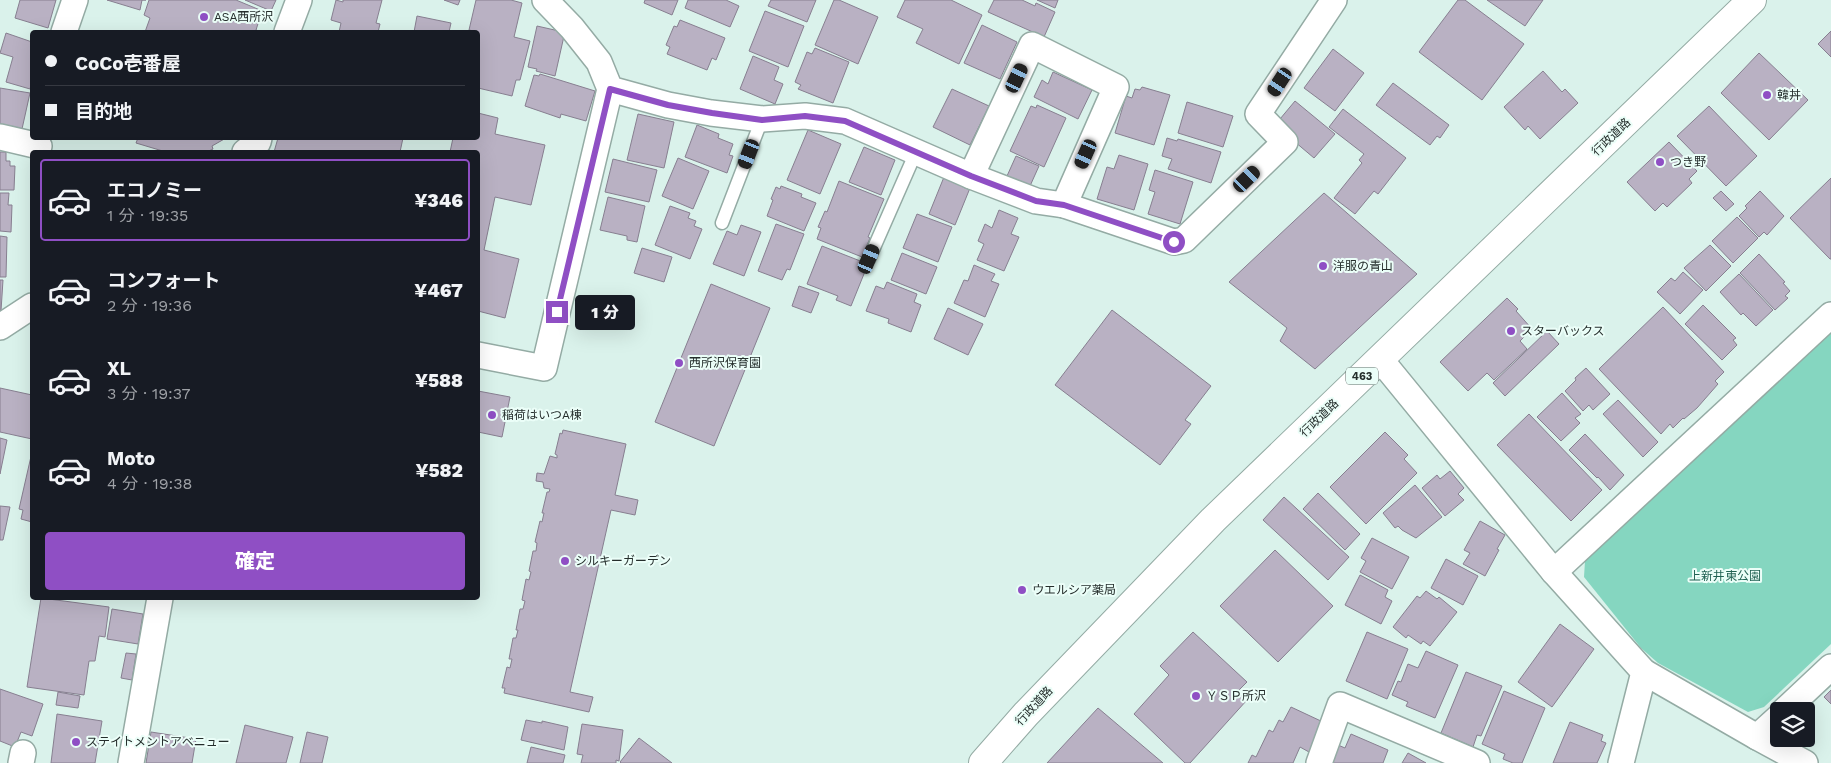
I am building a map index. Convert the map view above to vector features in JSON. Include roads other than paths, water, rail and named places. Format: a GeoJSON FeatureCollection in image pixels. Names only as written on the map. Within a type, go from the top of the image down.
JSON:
{"type":"FeatureCollection","features":[{"type":"Feature","properties":{"kind":"highway","name":"行政道路"},"geometry":{"type":"LineString","coordinates":[[983,763],[1026,714],[1213,520],[1752,0]]}},
{"type":"Feature","properties":{"kind":"street"},"geometry":{"type":"LineString","coordinates":[[65,30],[75,0]]}},
{"type":"Feature","properties":{"kind":"street"},"geometry":{"type":"LineString","coordinates":[[288,30],[299,0]]}},
{"type":"Feature","properties":{"kind":"street"},"geometry":{"type":"LineString","coordinates":[[480,356],[544,368],[610,89],[599,62],[572,28],[545,0]]}},
{"type":"Feature","properties":{"kind":"street"},"geometry":{"type":"LineString","coordinates":[[610,89],[668,105],[762,120],[805,116],[845,121],[971,176],[1036,201],[1064,205],[1174,242],[1184,240],[1285,142],[1258,114],[1334,0]]}},
{"type":"Feature","properties":{"kind":"street"},"geometry":{"type":"LineString","coordinates":[[971,176],[1032,45],[1116,87],[1064,205]]}},
{"type":"Feature","properties":{"kind":"street"},"geometry":{"type":"LineString","coordinates":[[0,137],[40,145]]}},
{"type":"Feature","properties":{"kind":"street"},"geometry":{"type":"LineString","coordinates":[[0,327],[30,307]]}},
{"type":"Feature","properties":{"kind":"street"},"geometry":{"type":"LineString","coordinates":[[1554,572],[1831,315]]}},
{"type":"Feature","properties":{"kind":"street"},"geometry":{"type":"LineString","coordinates":[[1380,360],[1554,572],[1644,672],[1805,763]]}},
{"type":"Feature","properties":{"kind":"street"},"geometry":{"type":"LineString","coordinates":[[132,763],[160,600]]}},
{"type":"Feature","properties":{"kind":"street"},"geometry":{"type":"LineString","coordinates":[[1794,702],[1831,667]]}},
{"type":"Feature","properties":{"kind":"street"},"geometry":{"type":"LineString","coordinates":[[1621,763],[1644,672]]}},
{"type":"Feature","properties":{"kind":"street"},"geometry":{"type":"LineString","coordinates":[[1319,763],[1340,704],[1477,763]]}},
{"type":"Feature","properties":{"kind":"street"},"geometry":{"type":"LineString","coordinates":[[1757,737],[1770,725]]}},
{"type":"Feature","properties":{"kind":"lane"},"geometry":{"type":"LineString","coordinates":[[722,223],[762,120]]}},
{"type":"Feature","properties":{"kind":"lane"},"geometry":{"type":"LineString","coordinates":[[869,259],[916,152]]}},
{"type":"Feature","properties":{"kind":"place","name":"ASA西所沢"},"geometry":{"type":"Point","coordinates":[204,17]}},
{"type":"Feature","properties":{"kind":"place","name":"韓丼"},"geometry":{"type":"Point","coordinates":[1767,95]}},
{"type":"Feature","properties":{"kind":"place","name":"つき野"},"geometry":{"type":"Point","coordinates":[1660,162]}},
{"type":"Feature","properties":{"kind":"place","name":"洋服の青山"},"geometry":{"type":"Point","coordinates":[1323,266]}},
{"type":"Feature","properties":{"kind":"place","name":"スターバックス"},"geometry":{"type":"Point","coordinates":[1511,331]}},
{"type":"Feature","properties":{"kind":"place","name":"西所沢保育園"},"geometry":{"type":"Point","coordinates":[679,363]}},
{"type":"Feature","properties":{"kind":"place","name":"稲荷はいつA棟"},"geometry":{"type":"Point","coordinates":[492,415]}},
{"type":"Feature","properties":{"kind":"place","name":"シルキーガーデン"},"geometry":{"type":"Point","coordinates":[565,561]}},
{"type":"Feature","properties":{"kind":"place","name":"ウエルシア薬局"},"geometry":{"type":"Point","coordinates":[1022,590]}},
{"type":"Feature","properties":{"kind":"place","name":"ＹＳＰ所沢"},"geometry":{"type":"Point","coordinates":[1196,696]}},
{"type":"Feature","properties":{"kind":"place","name":"ステイトメントアベニュー"},"geometry":{"type":"Point","coordinates":[76,742]}},
{"type":"Feature","properties":{"kind":"park label","name":"上新井東公園"},"geometry":{"type":"Point","coordinates":[1725,576]}}]}
